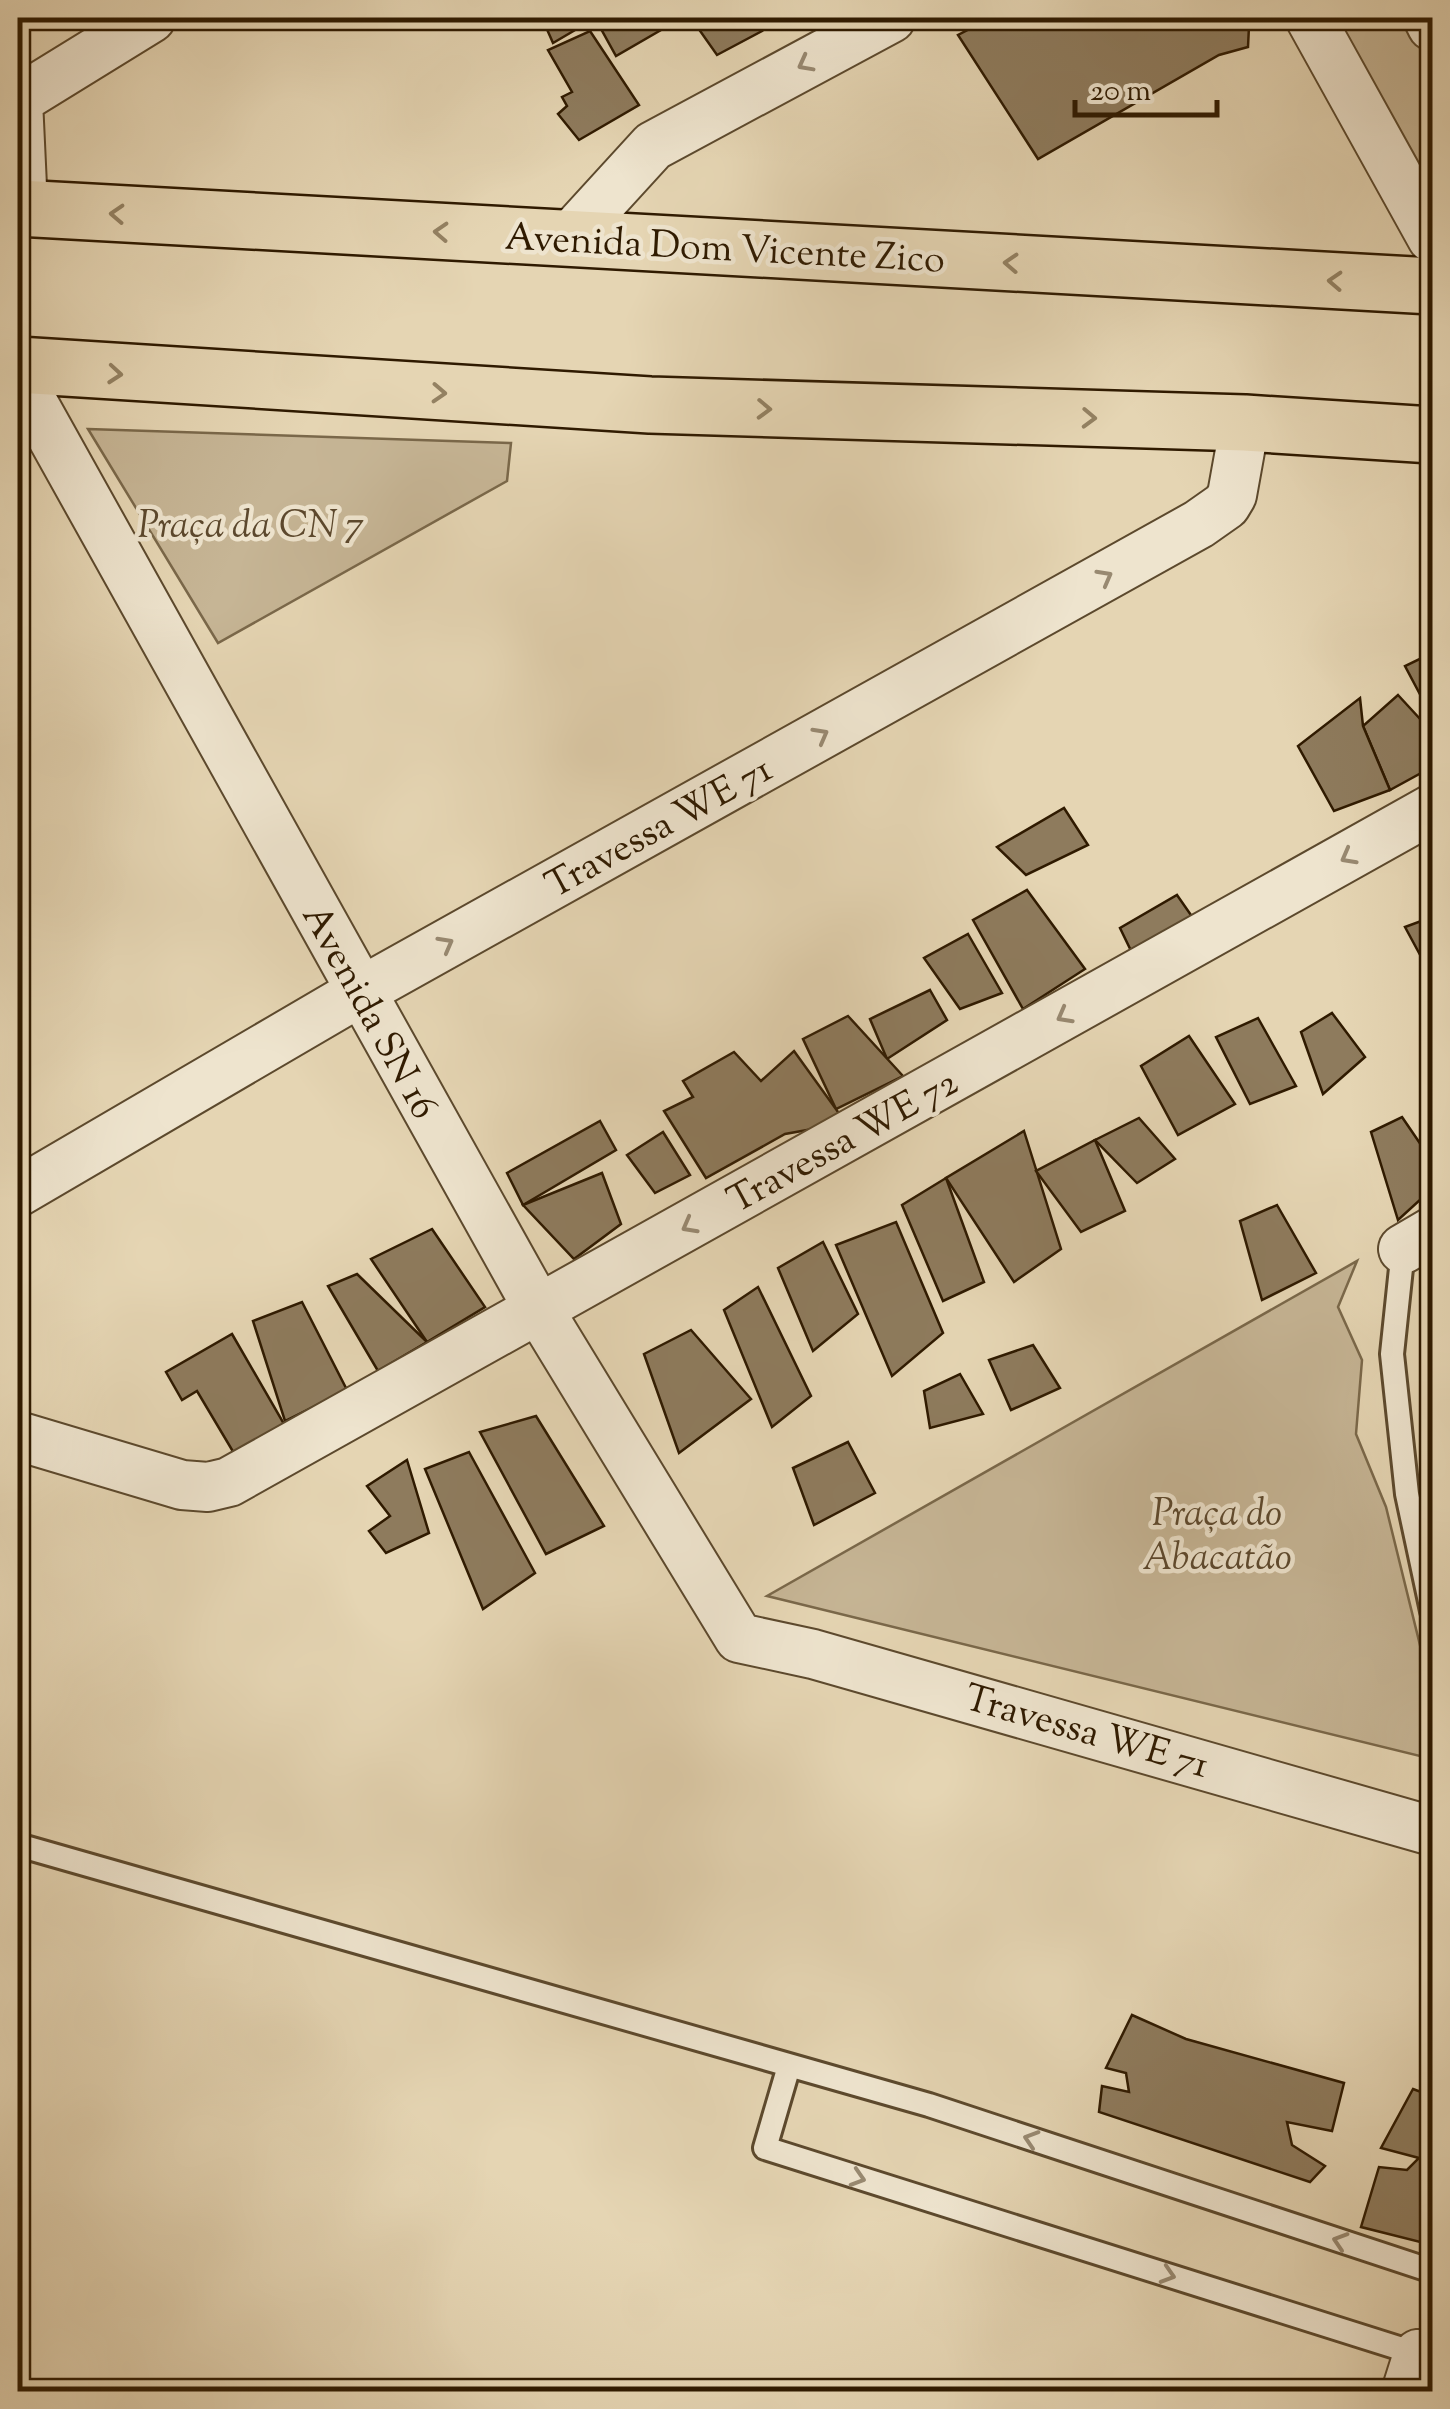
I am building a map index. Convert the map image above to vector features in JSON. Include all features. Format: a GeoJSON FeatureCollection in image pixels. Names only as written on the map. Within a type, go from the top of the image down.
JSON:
{"type":"FeatureCollection","features":[{"type":"Feature","properties":{"kind":"main road","name":"Avenida Dom Vicente Zico"},"geometry":{"type":"LineString","coordinates":[[20,208],[1432,286]]}},
{"type":"Feature","properties":{"kind":"main road"},"geometry":{"type":"LineString","coordinates":[[18,366],[650,406],[1244,423],[1432,435]]}},
{"type":"Feature","properties":{"kind":"street"},"geometry":{"type":"LineString","coordinates":[[20,208],[18,100],[151,18]]}},
{"type":"Feature","properties":{"kind":"street"},"geometry":{"type":"LineString","coordinates":[[568,239],[653,146],[891,18]]}},
{"type":"Feature","properties":{"kind":"street"},"geometry":{"type":"LineString","coordinates":[[1310,18],[1432,238]]}},
{"type":"Feature","properties":{"kind":"street"},"geometry":{"type":"LineString","coordinates":[[1428,18],[1432,26]]}},
{"type":"Feature","properties":{"kind":"street","name":"Avenida SN 16"},"geometry":{"type":"LineString","coordinates":[[18,376],[538,1310],[740,1638]]}},
{"type":"Feature","properties":{"kind":"street","name":"Travessa WE 71"},"geometry":{"type":"LineString","coordinates":[[18,1192],[360,992],[1199,524],[1226,506],[1232,495],[1244,423]]}},
{"type":"Feature","properties":{"kind":"street","name":"Travessa WE 72"},"geometry":{"type":"LineString","coordinates":[[18,1436],[182,1485],[208,1487],[251,1472],[1432,809]]}},
{"type":"Feature","properties":{"kind":"street","name":"Travessa WE 71"},"geometry":{"type":"LineString","coordinates":[[740,1638],[928,1686],[1432,1831]]}},
{"type":"Feature","properties":{"kind":"lane"},"geometry":{"type":"LineString","coordinates":[[1418,1240],[1392,1354],[1407,1494],[1432,1611]]}},
{"type":"Feature","properties":{"kind":"lane"},"geometry":{"type":"LineString","coordinates":[[18,1845],[929,2104],[1432,2271]]}},
{"type":"Feature","properties":{"kind":"lane"},"geometry":{"type":"LineString","coordinates":[[800,2069],[765,2148],[1419,2368]]}},
{"type":"Feature","properties":{"kind":"green space"},"geometry":{"type":"Polygon","coordinates":[[[1333,18],[1410,18],[1432,61],[1432,198],[1333,18]]]}},
{"type":"Feature","properties":{"kind":"green space","name":"Praça da CN 7"},"geometry":{"type":"Polygon","coordinates":[[[88,429],[511,443],[507,481],[218,643],[88,429]]]}},
{"type":"Feature","properties":{"kind":"green space","name":"Praça do Abacatão"},"geometry":{"type":"Polygon","coordinates":[[[1357,1261],[1338,1307],[1362,1360],[1356,1434],[1386,1507],[1432,1694],[1432,1759],[767,1596],[1357,1261]]]}},
{"type":"Feature","properties":{"kind":"building"},"geometry":{"type":"Polygon","coordinates":[[[542,18],[585,18],[587,23],[553,43],[542,18]]]}},
{"type":"Feature","properties":{"kind":"building"},"geometry":{"type":"Polygon","coordinates":[[[595,18],[679,18],[680,19],[616,56],[595,18]]]}},
{"type":"Feature","properties":{"kind":"building"},"geometry":{"type":"Polygon","coordinates":[[[691,18],[755,18],[762,31],[717,55],[691,18]]]}},
{"type":"Feature","properties":{"kind":"building"},"geometry":{"type":"Polygon","coordinates":[[[991,18],[1244,18],[1249,26],[1248,47],[1219,55],[1038,159],[958,35],[991,18]]]}},
{"type":"Feature","properties":{"kind":"building"},"geometry":{"type":"Polygon","coordinates":[[[590,31],[639,105],[579,140],[558,114],[567,106],[562,97],[572,92],[548,50],[590,31]]]}},
{"type":"Feature","properties":{"kind":"building"},"geometry":{"type":"Polygon","coordinates":[[[1432,653],[1432,717],[1405,666],[1432,653]]]}},
{"type":"Feature","properties":{"kind":"building"},"geometry":{"type":"Polygon","coordinates":[[[1398,695],[1432,732],[1432,767],[1390,790],[1363,726],[1398,695]]]}},
{"type":"Feature","properties":{"kind":"building"},"geometry":{"type":"Polygon","coordinates":[[[1360,698],[1363,726],[1390,790],[1334,811],[1298,746],[1360,698]]]}},
{"type":"Feature","properties":{"kind":"building"},"geometry":{"type":"Polygon","coordinates":[[[1064,808],[1088,845],[1026,875],[997,847],[1064,808]]]}},
{"type":"Feature","properties":{"kind":"building"},"geometry":{"type":"Polygon","coordinates":[[[1027,890],[1085,969],[1023,1009],[973,920],[1027,890]]]}},
{"type":"Feature","properties":{"kind":"building"},"geometry":{"type":"Polygon","coordinates":[[[1177,895],[1200,928],[1136,961],[1120,928],[1177,895]]]}},
{"type":"Feature","properties":{"kind":"building"},"geometry":{"type":"Polygon","coordinates":[[[1432,917],[1432,977],[1405,927],[1432,917]]]}},
{"type":"Feature","properties":{"kind":"building"},"geometry":{"type":"Polygon","coordinates":[[[968,934],[1002,993],[960,1009],[924,958],[968,934]]]}},
{"type":"Feature","properties":{"kind":"building"},"geometry":{"type":"Polygon","coordinates":[[[930,990],[947,1020],[887,1059],[870,1019],[930,990]]]}},
{"type":"Feature","properties":{"kind":"building"},"geometry":{"type":"Polygon","coordinates":[[[1332,1013],[1365,1057],[1323,1094],[1301,1032],[1332,1013]]]}},
{"type":"Feature","properties":{"kind":"building"},"geometry":{"type":"Polygon","coordinates":[[[848,1016],[903,1076],[836,1109],[803,1039],[848,1016]]]}},
{"type":"Feature","properties":{"kind":"building"},"geometry":{"type":"Polygon","coordinates":[[[1258,1018],[1296,1086],[1250,1104],[1216,1037],[1258,1018]]]}},
{"type":"Feature","properties":{"kind":"building"},"geometry":{"type":"Polygon","coordinates":[[[1189,1036],[1235,1104],[1178,1135],[1141,1066],[1189,1036]]]}},
{"type":"Feature","properties":{"kind":"building"},"geometry":{"type":"Polygon","coordinates":[[[794,1051],[846,1123],[785,1134],[706,1178],[664,1111],[693,1097],[683,1081],[734,1052],[761,1081],[794,1051]]]}},
{"type":"Feature","properties":{"kind":"building"},"geometry":{"type":"Polygon","coordinates":[[[1402,1117],[1432,1161],[1432,1189],[1398,1220],[1371,1132],[1402,1117]]]}},
{"type":"Feature","properties":{"kind":"building"},"geometry":{"type":"Polygon","coordinates":[[[1139,1118],[1175,1159],[1137,1183],[1095,1140],[1139,1118]]]}},
{"type":"Feature","properties":{"kind":"building"},"geometry":{"type":"Polygon","coordinates":[[[600,1121],[616,1150],[523,1205],[507,1173],[600,1121]]]}},
{"type":"Feature","properties":{"kind":"building"},"geometry":{"type":"Polygon","coordinates":[[[1024,1131],[1061,1249],[1014,1282],[946,1178],[1024,1131]]]}},
{"type":"Feature","properties":{"kind":"building"},"geometry":{"type":"Polygon","coordinates":[[[663,1132],[690,1175],[655,1193],[627,1155],[663,1132]]]}},
{"type":"Feature","properties":{"kind":"building"},"geometry":{"type":"Polygon","coordinates":[[[1095,1140],[1125,1211],[1081,1232],[1036,1171],[1095,1140]]]}},
{"type":"Feature","properties":{"kind":"building"},"geometry":{"type":"Polygon","coordinates":[[[602,1173],[621,1224],[574,1259],[523,1205],[602,1173]]]}},
{"type":"Feature","properties":{"kind":"building"},"geometry":{"type":"Polygon","coordinates":[[[946,1178],[984,1282],[943,1301],[902,1205],[946,1178]]]}},
{"type":"Feature","properties":{"kind":"building"},"geometry":{"type":"Polygon","coordinates":[[[1277,1205],[1316,1273],[1262,1300],[1240,1221],[1277,1205]]]}},
{"type":"Feature","properties":{"kind":"building"},"geometry":{"type":"Polygon","coordinates":[[[896,1222],[943,1333],[892,1376],[836,1245],[896,1222]]]}},
{"type":"Feature","properties":{"kind":"building"},"geometry":{"type":"Polygon","coordinates":[[[432,1229],[485,1307],[427,1342],[371,1259],[432,1229]]]}},
{"type":"Feature","properties":{"kind":"building"},"geometry":{"type":"Polygon","coordinates":[[[823,1242],[858,1314],[813,1351],[778,1268],[823,1242]]]}},
{"type":"Feature","properties":{"kind":"building"},"geometry":{"type":"Polygon","coordinates":[[[357,1274],[427,1342],[378,1371],[328,1286],[357,1274]]]}},
{"type":"Feature","properties":{"kind":"building"},"geometry":{"type":"Polygon","coordinates":[[[758,1287],[811,1396],[772,1427],[724,1310],[758,1287]]]}},
{"type":"Feature","properties":{"kind":"building"},"geometry":{"type":"Polygon","coordinates":[[[302,1302],[347,1390],[285,1421],[253,1321],[302,1302]]]}},
{"type":"Feature","properties":{"kind":"building"},"geometry":{"type":"Polygon","coordinates":[[[691,1330],[751,1399],[679,1453],[644,1354],[691,1330]]]}},
{"type":"Feature","properties":{"kind":"building"},"geometry":{"type":"Polygon","coordinates":[[[232,1334],[291,1436],[241,1465],[197,1391],[182,1400],[166,1372],[232,1334]]]}},
{"type":"Feature","properties":{"kind":"building"},"geometry":{"type":"Polygon","coordinates":[[[1033,1345],[1060,1388],[1011,1410],[989,1360],[1033,1345]]]}},
{"type":"Feature","properties":{"kind":"building"},"geometry":{"type":"Polygon","coordinates":[[[1432,1370],[1432,1437],[1424,1403],[1432,1370]]]}},
{"type":"Feature","properties":{"kind":"building"},"geometry":{"type":"Polygon","coordinates":[[[960,1374],[983,1414],[930,1428],[924,1391],[960,1374]]]}},
{"type":"Feature","properties":{"kind":"building"},"geometry":{"type":"Polygon","coordinates":[[[536,1416],[604,1526],[546,1554],[480,1432],[536,1416]]]}},
{"type":"Feature","properties":{"kind":"building"},"geometry":{"type":"Polygon","coordinates":[[[848,1442],[875,1493],[814,1525],[793,1468],[848,1442]]]}},
{"type":"Feature","properties":{"kind":"building"},"geometry":{"type":"Polygon","coordinates":[[[469,1452],[535,1573],[483,1609],[425,1469],[469,1452]]]}},
{"type":"Feature","properties":{"kind":"building"},"geometry":{"type":"Polygon","coordinates":[[[407,1460],[429,1533],[386,1553],[369,1531],[390,1516],[367,1486],[407,1460]]]}},
{"type":"Feature","properties":{"kind":"building"},"geometry":{"type":"Polygon","coordinates":[[[1132,2015],[1186,2039],[1344,2083],[1332,2131],[1287,2122],[1292,2145],[1325,2166],[1310,2182],[1099,2112],[1102,2086],[1129,2092],[1126,2073],[1106,2068],[1132,2015]]]}},
{"type":"Feature","properties":{"kind":"building"},"geometry":{"type":"Polygon","coordinates":[[[1413,2089],[1432,2096],[1432,2245],[1361,2227],[1379,2167],[1407,2170],[1419,2158],[1381,2148],[1413,2089]]]}}]}
